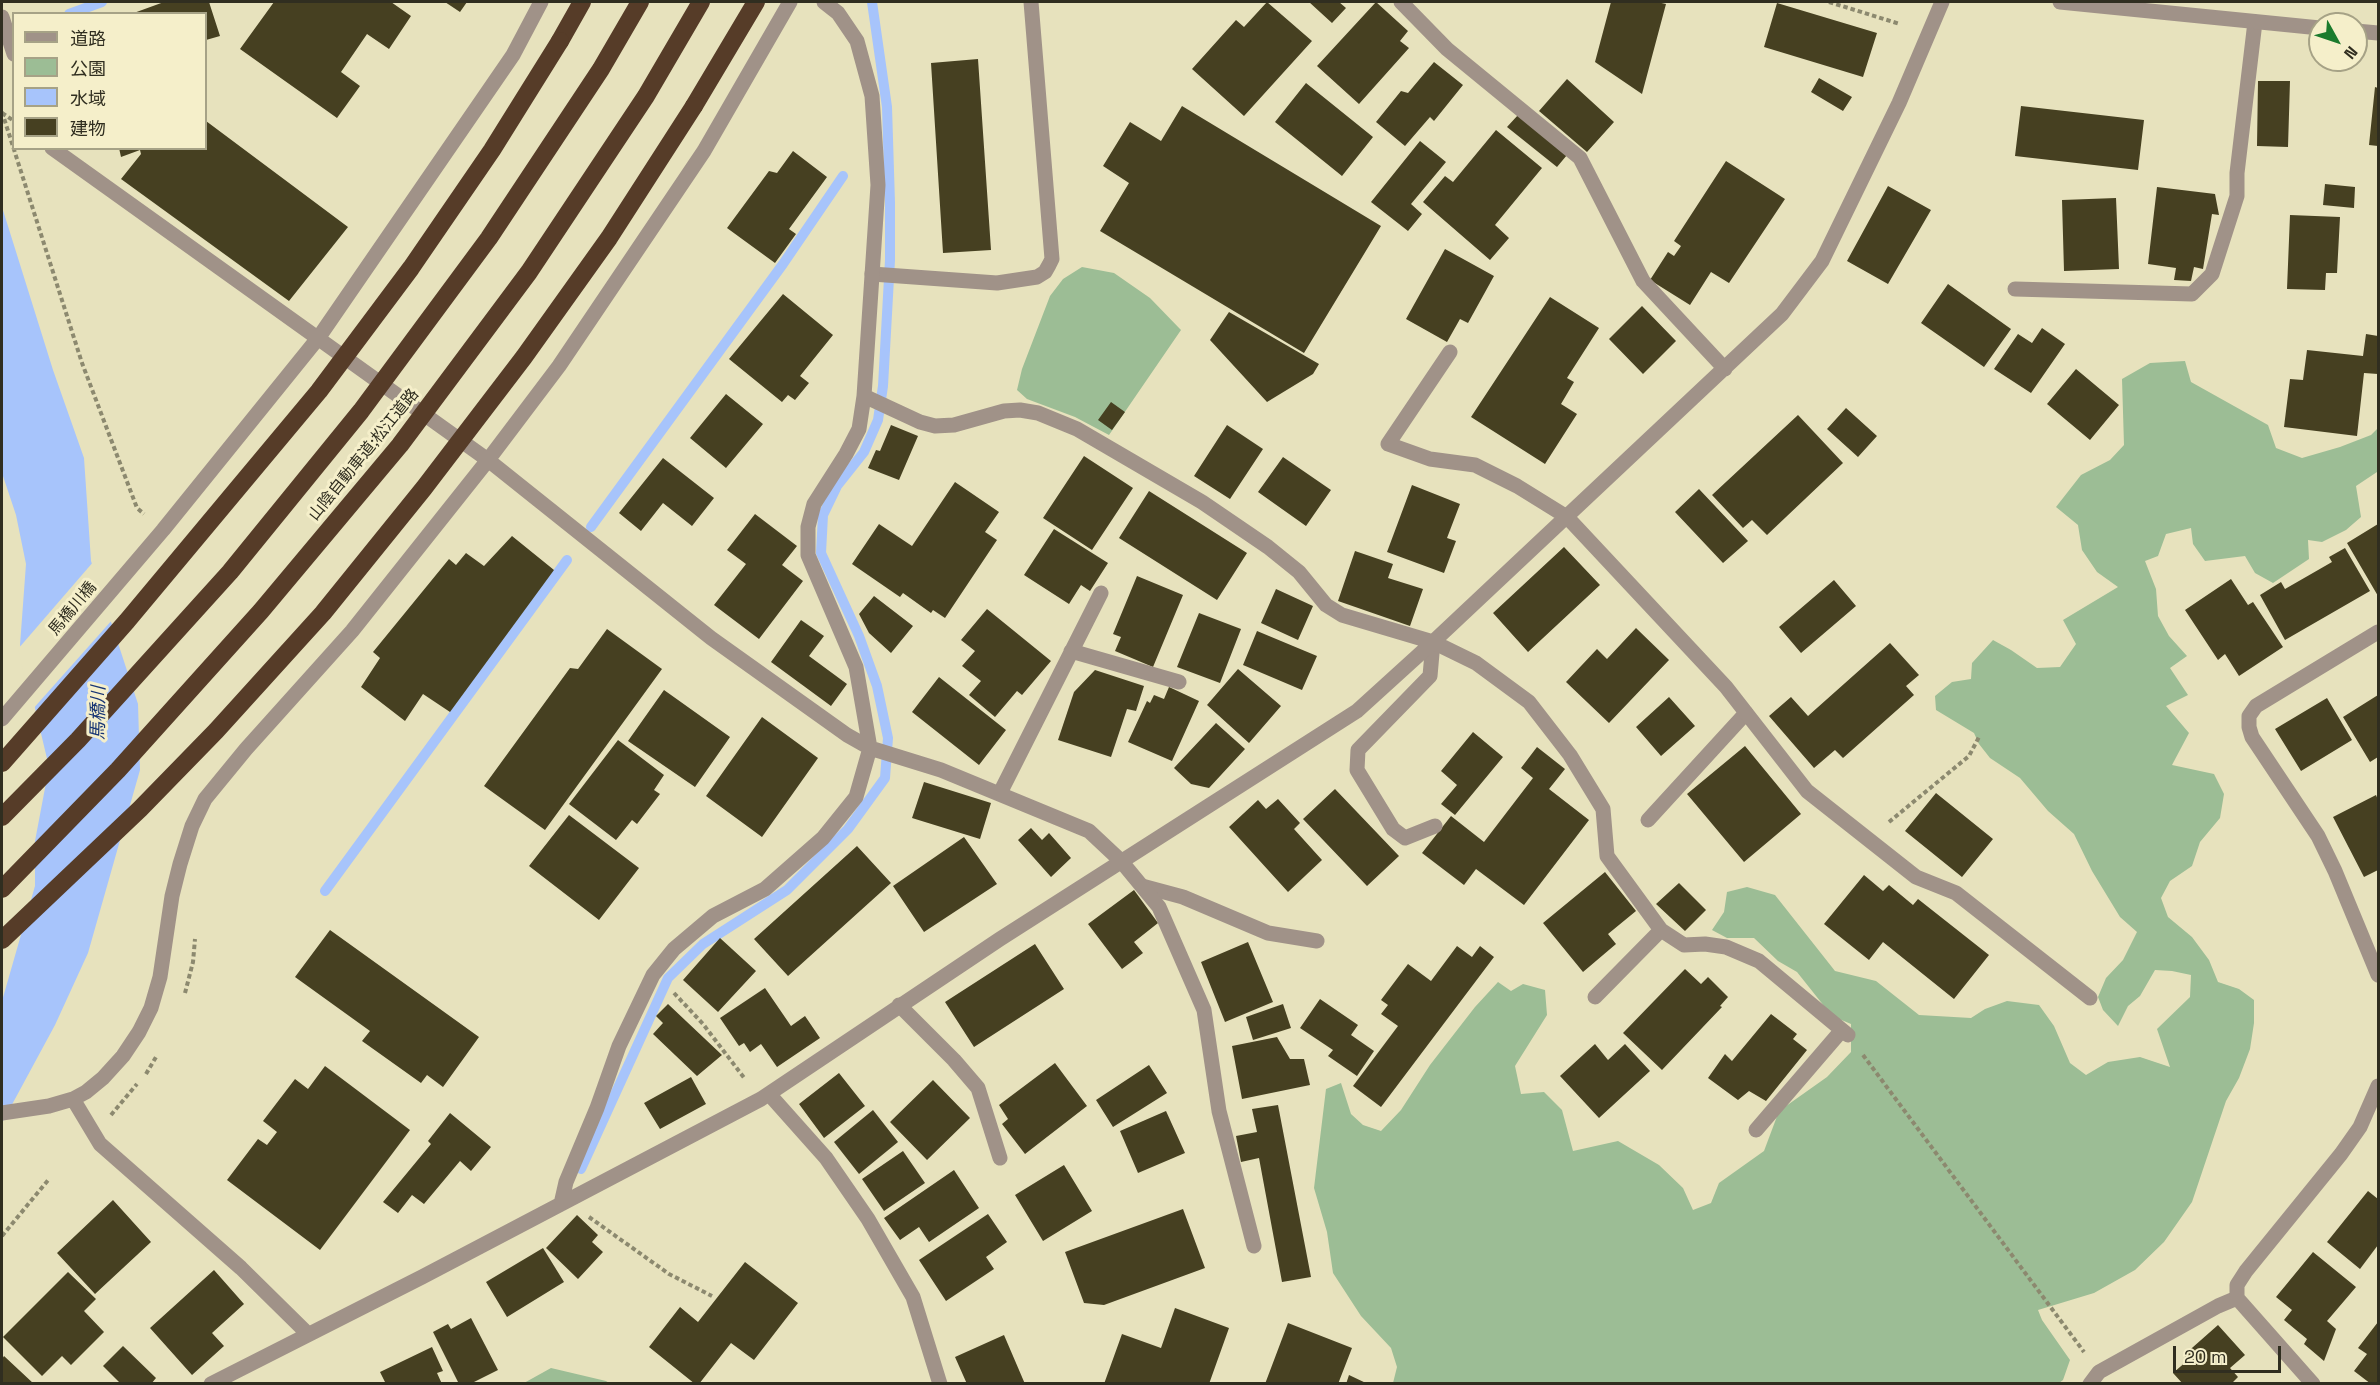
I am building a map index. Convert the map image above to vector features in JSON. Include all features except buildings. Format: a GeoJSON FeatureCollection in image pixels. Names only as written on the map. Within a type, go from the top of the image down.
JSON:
{"type":"FeatureCollection","features":[{"type":"Feature","properties":{"kind":"highway"},"geometry":{"type":"LineString","coordinates":[[2,763],[127,621],[319,391],[411,268],[492,150],[582,2]]}},
{"type":"Feature","properties":{"kind":"highway","name":"山陰自動車道;松江道路"},"geometry":{"type":"LineString","coordinates":[[2,817],[78,740],[230,572],[361,411],[489,238],[601,69],[640,2]]}},
{"type":"Feature","properties":{"kind":"highway","name":"山陰自動車道;松江道路"},"geometry":{"type":"LineString","coordinates":[[2,889],[118,770],[237,638],[400,445],[529,272],[646,96],[701,2]]}},
{"type":"Feature","properties":{"kind":"highway"},"geometry":{"type":"LineString","coordinates":[[2,940],[140,808],[216,731],[323,613],[424,488],[524,357],[609,238],[694,106],[756,2]]}},
{"type":"Feature","properties":{"kind":"street","name":"馬橋川橋"},"geometry":{"type":"LineString","coordinates":[[2,719],[160,534],[319,337],[513,55],[542,2]]}},
{"type":"Feature","properties":{"kind":"street"},"geometry":{"type":"LineString","coordinates":[[2,1113],[49,1106],[73,1099],[104,1078],[123,1056],[151,1008],[160,977],[172,896],[180,864],[192,826],[205,800],[246,749],[352,630],[488,460],[558,366],[704,151],[790,2]]}},
{"type":"Feature","properties":{"kind":"street"},"geometry":{"type":"LineString","coordinates":[[564,1203],[566,1182],[597,1108],[619,1046],[653,975],[674,949],[713,916],[765,889],[823,838],[856,797],[882,751],[856,667],[808,555],[808,527],[814,504],[846,454],[875,401],[884,274],[872,96],[856,41],[838,13],[824,2]]}},
{"type":"Feature","properties":{"kind":"street"},"geometry":{"type":"LineString","coordinates":[[884,274],[997,283],[1037,277],[1045,272],[1049,265],[1052,258],[1031,2]]}},
{"type":"Feature","properties":{"kind":"street"},"geometry":{"type":"LineString","coordinates":[[1401,2],[1447,49],[1580,158],[1643,281],[1725,369]]}},
{"type":"Feature","properties":{"kind":"street"},"geometry":{"type":"LineString","coordinates":[[211,1383],[422,1277],[765,1096],[899,1005],[1357,711],[1782,314],[1821,261],[1899,103],[1942,2]]}},
{"type":"Feature","properties":{"kind":"street"},"geometry":{"type":"LineString","coordinates":[[2060,2],[2308,27]]}},
{"type":"Feature","properties":{"kind":"street"},"geometry":{"type":"LineString","coordinates":[[3,20],[12,50]]}},
{"type":"Feature","properties":{"kind":"street"},"geometry":{"type":"LineString","coordinates":[[2015,290],[2192,294],[2212,274],[2237,196],[2237,173],[2255,22]]}},
{"type":"Feature","properties":{"kind":"street"},"geometry":{"type":"LineString","coordinates":[[55,150],[488,460],[711,638],[838,728],[882,751],[941,770],[1089,831],[1121,861],[1159,907],[1204,1010],[1219,1111],[1254,1246]]}},
{"type":"Feature","properties":{"kind":"street"},"geometry":{"type":"LineString","coordinates":[[1450,352],[1388,444],[1430,459],[1475,465],[1517,486],[1567,517],[1726,687],[1807,791],[1916,877],[1956,893],[2090,998]]}},
{"type":"Feature","properties":{"kind":"street"},"geometry":{"type":"LineString","coordinates":[[875,401],[920,422],[935,426],[954,425],[1004,411],[1020,410],[1038,414],[1077,429],[1202,502],[1268,547],[1299,572],[1326,604],[1342,615],[1433,642],[1476,663],[1529,702],[1570,755],[1603,810],[1607,856],[1660,930],[1684,945],[1705,944],[1726,947],[1759,961],[1845,1033],[1756,1130]]}},
{"type":"Feature","properties":{"kind":"street"},"geometry":{"type":"LineString","coordinates":[[1000,793],[1101,593]]}},
{"type":"Feature","properties":{"kind":"street"},"geometry":{"type":"LineString","coordinates":[[2379,632],[2256,706],[2249,716],[2248,727],[2318,836],[2379,975]]}},
{"type":"Feature","properties":{"kind":"street"},"geometry":{"type":"LineString","coordinates":[[1433,642],[1430,676],[1358,750],[1357,770],[1393,829],[1405,838],[1435,826]]}},
{"type":"Feature","properties":{"kind":"street"},"geometry":{"type":"LineString","coordinates":[[1071,651],[1179,682]]}},
{"type":"Feature","properties":{"kind":"street"},"geometry":{"type":"LineString","coordinates":[[1648,820],[1746,713]]}},
{"type":"Feature","properties":{"kind":"street"},"geometry":{"type":"LineString","coordinates":[[1142,886],[1183,897],[1268,933],[1317,941]]}},
{"type":"Feature","properties":{"kind":"street"},"geometry":{"type":"LineString","coordinates":[[1594,997],[1660,930]]}},
{"type":"Feature","properties":{"kind":"street"},"geometry":{"type":"LineString","coordinates":[[899,1005],[954,1060],[978,1089],[1000,1158]]}},
{"type":"Feature","properties":{"kind":"street"},"geometry":{"type":"LineString","coordinates":[[2313,1383],[2237,1298],[2237,1286],[2246,1271],[2341,1154],[2360,1127],[2378,1088]]}},
{"type":"Feature","properties":{"kind":"street"},"geometry":{"type":"LineString","coordinates":[[765,1096],[826,1158],[868,1219],[913,1297],[940,1383]]}},
{"type":"Feature","properties":{"kind":"street"},"geometry":{"type":"LineString","coordinates":[[73,1099],[100,1144],[241,1268],[308,1334]]}},
{"type":"Feature","properties":{"kind":"street"},"geometry":{"type":"LineString","coordinates":[[2094,1378],[2218,1306],[2237,1298]]}},
{"type":"Feature","properties":{"kind":"path"},"geometry":{"type":"LineString","coordinates":[[1829,2],[1900,24]]}},
{"type":"Feature","properties":{"kind":"path"},"geometry":{"type":"LineString","coordinates":[[1856,2],[1856,10]]}},
{"type":"Feature","properties":{"kind":"path"},"geometry":{"type":"LineString","coordinates":[[2,112],[12,143]]}},
{"type":"Feature","properties":{"kind":"path"},"geometry":{"type":"LineString","coordinates":[[14,150],[82,363],[137,508],[160,534]]}},
{"type":"Feature","properties":{"kind":"path"},"geometry":{"type":"LineString","coordinates":[[1868,840],[1969,756],[1980,735]]}},
{"type":"Feature","properties":{"kind":"path"},"geometry":{"type":"LineString","coordinates":[[184,995],[193,962],[196,928]]}},
{"type":"Feature","properties":{"kind":"path"},"geometry":{"type":"LineString","coordinates":[[670,990],[703,1024],[765,1096]]}},
{"type":"Feature","properties":{"kind":"path"},"geometry":{"type":"LineString","coordinates":[[1845,1033],[1908,1113],[2094,1378]]}},
{"type":"Feature","properties":{"kind":"path"},"geometry":{"type":"LineString","coordinates":[[107,1119],[152,1067],[160,1050]]}},
{"type":"Feature","properties":{"kind":"path"},"geometry":{"type":"LineString","coordinates":[[2,1236],[49,1179]]}},
{"type":"Feature","properties":{"kind":"path"},"geometry":{"type":"LineString","coordinates":[[564,1203],[669,1274],[712,1296]]}},
{"type":"Feature","properties":{"kind":"green space"},"geometry":{"type":"Polygon","coordinates":[[[1082,267],[1114,273],[1150,298],[1181,330],[1109,435],[1075,417],[1027,399],[1017,390],[1022,369],[1050,296],[1063,279],[1082,267]]]}},
{"type":"Feature","properties":{"kind":"green space"},"geometry":{"type":"Polygon","coordinates":[[[2185,361],[2191,382],[2268,425],[2276,448],[2302,458],[2371,435],[2378,428],[2378,474],[2377,472],[2356,486],[2361,517],[2346,530],[2322,542],[2308,540],[2309,559],[2273,583],[2255,573],[2245,556],[2205,561],[2193,544],[2191,528],[2166,534],[2158,556],[2145,561],[2156,589],[2158,616],[2169,636],[2187,656],[2170,668],[2188,695],[2166,706],[2189,733],[2172,765],[2214,774],[2224,794],[2220,818],[2200,842],[2192,866],[2170,881],[2161,898],[2168,917],[2192,937],[2209,960],[2218,982],[2239,989],[2254,1000],[2254,1023],[2250,1049],[2239,1078],[2226,1101],[2192,1202],[2164,1242],[2135,1270],[2094,1293],[2038,1310],[2042,1320],[2070,1360],[2063,1380],[2059,1383],[1393,1383],[1397,1367],[1391,1348],[1361,1316],[1333,1273],[1327,1232],[1314,1188],[1326,1089],[1341,1083],[1351,1114],[1363,1125],[1381,1131],[1401,1110],[1430,1065],[1475,1007],[1498,982],[1511,991],[1523,984],[1545,990],[1547,1015],[1515,1066],[1521,1094],[1544,1092],[1562,1110],[1573,1151],[1618,1141],[1659,1165],[1683,1188],[1693,1210],[1711,1203],[1719,1183],[1764,1151],[1779,1111],[1827,1077],[1851,1052],[1851,1024],[1832,1016],[1797,972],[1778,961],[1754,938],[1727,938],[1712,930],[1724,912],[1727,892],[1747,887],[1775,895],[1835,971],[1876,981],[1919,1015],[1971,1018],[1985,1009],[2007,1001],[2039,1005],[2054,1026],[2070,1063],[2086,1075],[2108,1062],[2140,1057],[2170,1067],[2157,1029],[2190,997],[2191,975],[2155,970],[2140,996],[2128,1006],[2118,1026],[2103,1010],[2098,997],[2106,978],[2123,960],[2137,932],[2120,917],[2092,871],[2074,834],[2048,811],[2020,778],[1990,758],[1974,733],[1936,710],[1935,696],[1952,682],[1971,679],[1972,663],[1993,640],[2037,668],[2060,667],[2076,644],[2063,620],[2118,587],[2097,572],[2082,550],[2078,525],[2056,507],[2081,475],[2110,460],[2124,445],[2122,379],[2150,363],[2185,361]]]}},
{"type":"Feature","properties":{"kind":"green space"},"geometry":{"type":"Polygon","coordinates":[[[551,1368],[606,1381],[609,1383],[524,1383],[551,1368]]]}},
{"type":"Feature","properties":{"kind":"water","name":"馬橋川"},"geometry":{"type":"Polygon","coordinates":[[[2,207],[53,370],[84,458],[91,561],[138,704],[140,770],[88,953],[55,1025],[2,1123],[2,1001],[35,886],[35,841],[49,767],[20,645],[26,564],[16,515],[2,473],[2,207]]]}},
{"type":"Feature","properties":{"kind":"pier"},"geometry":{"type":"Polygon","coordinates":[[[94,561],[113,619],[32,710],[18,649],[94,561]]]}},
{"type":"Feature","properties":{"kind":"waterway"},"geometry":{"type":"LineString","coordinates":[[74,12],[102,2]]}},
{"type":"Feature","properties":{"kind":"waterway"},"geometry":{"type":"LineString","coordinates":[[581,1169],[668,978],[703,944],[787,890],[848,829],[885,778],[888,738],[877,686],[859,636],[821,553],[823,515],[837,486],[864,452],[878,420],[883,386],[890,260],[890,203],[887,107],[872,2]]}},
{"type":"Feature","properties":{"kind":"waterway"},"geometry":{"type":"LineString","coordinates":[[591,527],[783,264],[843,176]]}},
{"type":"Feature","properties":{"kind":"waterway"},"geometry":{"type":"LineString","coordinates":[[325,891],[567,560]]}}]}
